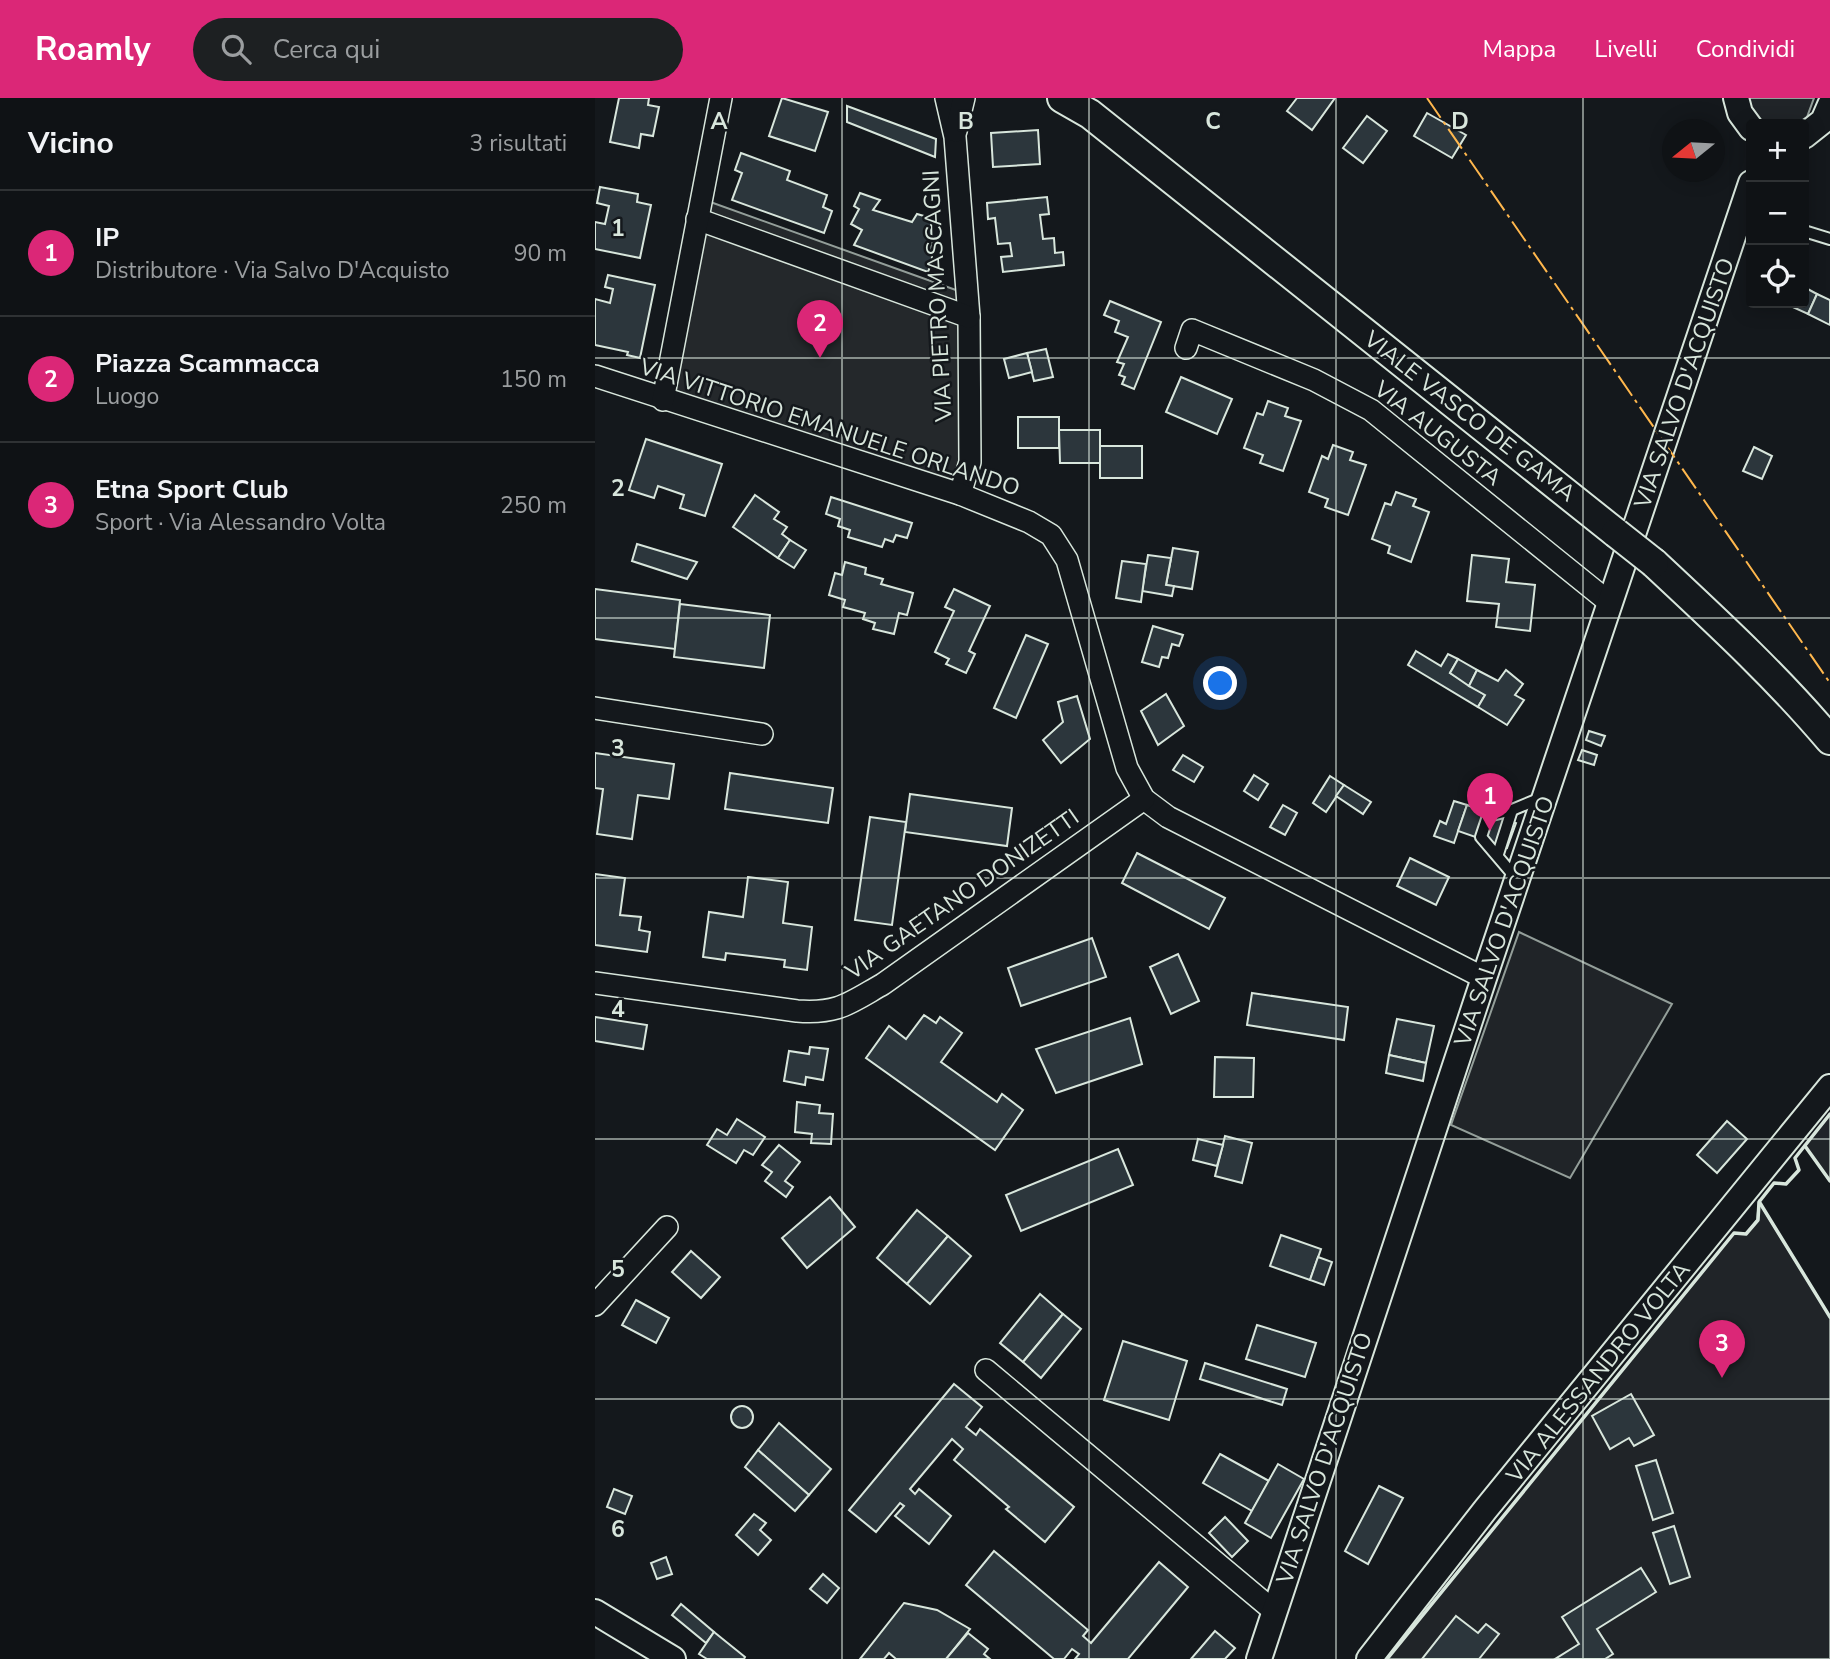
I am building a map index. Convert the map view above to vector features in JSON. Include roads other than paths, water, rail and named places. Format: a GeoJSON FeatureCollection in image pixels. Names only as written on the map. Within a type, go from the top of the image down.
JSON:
{"type":"FeatureCollection","features":[{"type":"Feature","properties":{"kind":"main road","name":"VIALE VASCO DE GAMA"},"geometry":{"type":"LineString","coordinates":[[1062,98],[1083,106],[1654,563],[1794,697],[1830,740]]}},
{"type":"Feature","properties":{"kind":"street"},"geometry":{"type":"LineString","coordinates":[[663,400],[721,98]]}},
{"type":"Feature","properties":{"kind":"street"},"geometry":{"type":"LineString","coordinates":[[946,98],[955,136]]}},
{"type":"Feature","properties":{"kind":"street"},"geometry":{"type":"LineString","coordinates":[[955,136],[964,98]]}},
{"type":"Feature","properties":{"kind":"street"},"geometry":{"type":"LineString","coordinates":[[1736,98],[1740,113],[1746,121]]}},
{"type":"Feature","properties":{"kind":"street"},"geometry":{"type":"LineString","coordinates":[[1809,133],[1823,121],[1830,106]]}},
{"type":"Feature","properties":{"kind":"street"},"geometry":{"type":"LineString","coordinates":[[1809,136],[1830,134]]}},
{"type":"Feature","properties":{"kind":"street","name":"VIA PIETRO MASCAGNI"},"geometry":{"type":"LineString","coordinates":[[955,136],[969,317],[970,462],[960,494]]}},
{"type":"Feature","properties":{"kind":"street","name":"VIA SALVO D'ACQUISTO"},"geometry":{"type":"LineString","coordinates":[[1259,1659],[1746,198]]}},
{"type":"Feature","properties":{"kind":"street"},"geometry":{"type":"LineString","coordinates":[[698,219],[969,317]]}},
{"type":"Feature","properties":{"kind":"street","name":"VIA AUGUSTA"},"geometry":{"type":"LineString","coordinates":[[1186,348],[1192,330],[1314,380],[1371,410],[1610,603]]}},
{"type":"Feature","properties":{"kind":"street","name":"VIA VITTORIO EMANUELE ORLANDO"},"geometry":{"type":"LineString","coordinates":[[595,376],[960,494],[1029,522],[1051,535],[1067,559],[1128,768],[1144,799],[1168,817],[1484,978]]}},
{"type":"Feature","properties":{"kind":"street"},"geometry":{"type":"LineString","coordinates":[[595,708],[762,734]]}},
{"type":"Feature","properties":{"kind":"street","name":"VIA GAETANO DONIZETTI"},"geometry":{"type":"LineString","coordinates":[[595,984],[797,1011],[823,1013],[847,1005],[883,984],[1144,799]]}},
{"type":"Feature","properties":{"kind":"street","name":"VIA ALESSANDRO VOLTA"},"geometry":{"type":"LineString","coordinates":[[1369,1659],[1485,1510],[1830,1087]]}},
{"type":"Feature","properties":{"kind":"street"},"geometry":{"type":"LineString","coordinates":[[595,1305],[667,1227]]}},
{"type":"Feature","properties":{"kind":"street"},"geometry":{"type":"LineString","coordinates":[[986,1370],[1274,1611]]}},
{"type":"Feature","properties":{"kind":"street"},"geometry":{"type":"LineString","coordinates":[[595,1612],[673,1659]]}},
{"type":"Feature","properties":{"kind":"lane"},"geometry":{"type":"LineString","coordinates":[[1809,233],[1830,239]]}},
{"type":"Feature","properties":{"kind":"lane"},"geometry":{"type":"LineString","coordinates":[[1518,881],[1481,837],[1488,816],[1513,810],[1547,795]]}},
{"type":"Feature","properties":{"kind":"lane"},"geometry":{"type":"LineString","coordinates":[[1498,854],[1513,810]]}},
{"type":"Feature","properties":{"kind":"place","name":"Piazza Scammacca"},"geometry":{"type":"Point","coordinates":[820,358]}},
{"type":"Feature","properties":{"kind":"place","name":"IP"},"geometry":{"type":"Point","coordinates":[1490,831]}},
{"type":"Feature","properties":{"kind":"place","name":"Etna Sport Club"},"geometry":{"type":"Point","coordinates":[1722,1378]}}]}
